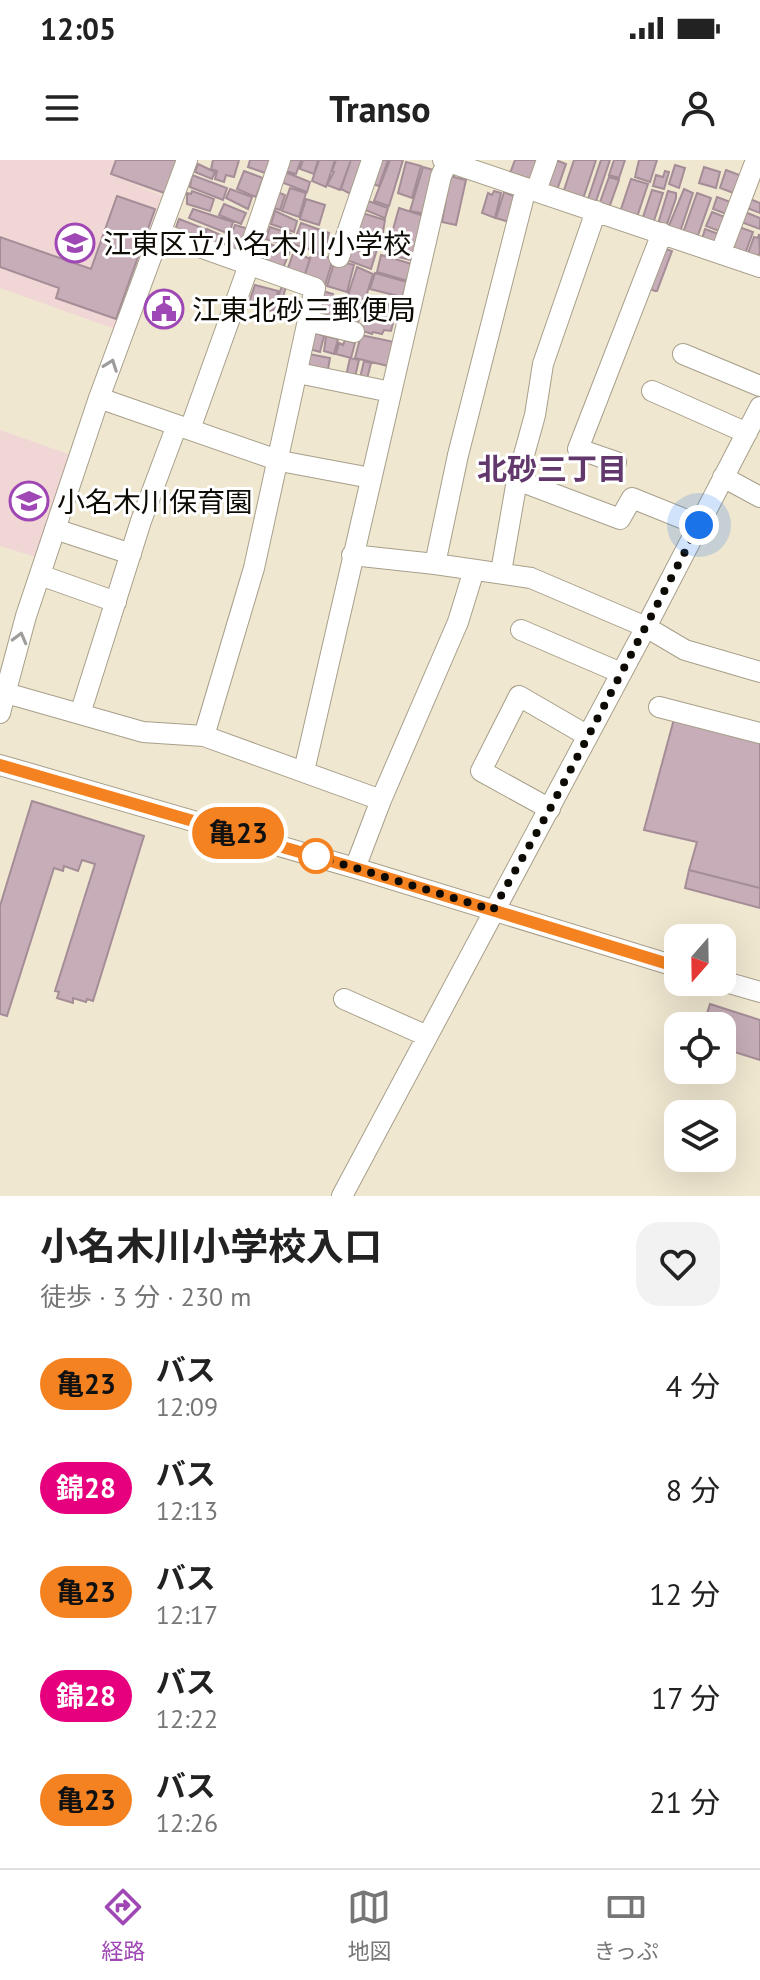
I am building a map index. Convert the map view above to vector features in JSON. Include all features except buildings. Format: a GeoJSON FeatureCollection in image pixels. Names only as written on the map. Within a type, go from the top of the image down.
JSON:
{"type":"FeatureCollection","features":[{"type":"Feature","properties":{"kind":"street"},"geometry":{"type":"LineString","coordinates":[[0,713],[40,575],[99,398],[187,160]]}},
{"type":"Feature","properties":{"kind":"street"},"geometry":{"type":"LineString","coordinates":[[80,714],[131,554],[247,264],[280,160]]}},
{"type":"Feature","properties":{"kind":"street"},"geometry":{"type":"LineString","coordinates":[[339,257],[372,160]]}},
{"type":"Feature","properties":{"kind":"street"},"geometry":{"type":"LineString","coordinates":[[435,564],[458,455],[531,189],[547,160]]}},
{"type":"Feature","properties":{"kind":"street"},"geometry":{"type":"LineString","coordinates":[[721,252],[756,160]]}},
{"type":"Feature","properties":{"kind":"street"},"geometry":{"type":"LineString","coordinates":[[304,771],[445,161],[760,267]]}},
{"type":"Feature","properties":{"kind":"street"},"geometry":{"type":"LineString","coordinates":[[501,572],[517,480],[535,415],[543,364],[596,211]]}},
{"type":"Feature","properties":{"kind":"street"},"geometry":{"type":"LineString","coordinates":[[160,233],[315,288],[280,461],[254,568],[204,736]]}},
{"type":"Feature","properties":{"kind":"street"},"geometry":{"type":"LineString","coordinates":[[616,462],[578,449],[662,233]]}},
{"type":"Feature","properties":{"kind":"street"},"geometry":{"type":"LineString","coordinates":[[308,321],[354,332]]}},
{"type":"Feature","properties":{"kind":"street"},"geometry":{"type":"LineString","coordinates":[[683,354],[760,386]]}},
{"type":"Feature","properties":{"kind":"street"},"geometry":{"type":"LineString","coordinates":[[298,373],[391,392]]}},
{"type":"Feature","properties":{"kind":"street"},"geometry":{"type":"LineString","coordinates":[[652,391],[747,433]]}},
{"type":"Feature","properties":{"kind":"street"},"geometry":{"type":"LineString","coordinates":[[99,398],[280,461],[371,478]]}},
{"type":"Feature","properties":{"kind":"street"},"geometry":{"type":"LineString","coordinates":[[342,1196],[550,809],[760,407]]}},
{"type":"Feature","properties":{"kind":"street"},"geometry":{"type":"LineString","coordinates":[[723,477],[760,497]]}},
{"type":"Feature","properties":{"kind":"street"},"geometry":{"type":"LineString","coordinates":[[517,480],[620,519],[632,498],[699,525]]}},
{"type":"Feature","properties":{"kind":"street"},"geometry":{"type":"LineString","coordinates":[[55,529],[131,554]]}},
{"type":"Feature","properties":{"kind":"street"},"geometry":{"type":"LineString","coordinates":[[352,555],[531,578],[646,627],[685,650],[760,672]]}},
{"type":"Feature","properties":{"kind":"street"},"geometry":{"type":"LineString","coordinates":[[355,868],[458,622],[474,570]]}},
{"type":"Feature","properties":{"kind":"street"},"geometry":{"type":"LineString","coordinates":[[40,575],[116,602]]}},
{"type":"Feature","properties":{"kind":"street"},"geometry":{"type":"LineString","coordinates":[[521,630],[621,673]]}},
{"type":"Feature","properties":{"kind":"street"},"geometry":{"type":"LineString","coordinates":[[6,693],[143,732],[204,736],[381,800]]}},
{"type":"Feature","properties":{"kind":"street"},"geometry":{"type":"LineString","coordinates":[[550,809],[481,771],[519,696],[588,736]]}},
{"type":"Feature","properties":{"kind":"street"},"geometry":{"type":"LineString","coordinates":[[659,707],[760,733]]}},
{"type":"Feature","properties":{"kind":"street"},"geometry":{"type":"LineString","coordinates":[[0,765],[355,868],[664,963]]}},
{"type":"Feature","properties":{"kind":"street"},"geometry":{"type":"LineString","coordinates":[[736,985],[760,992]]}},
{"type":"Feature","properties":{"kind":"street"},"geometry":{"type":"LineString","coordinates":[[344,999],[427,1036]]}},
{"type":"Feature","properties":{"kind":"shaded area","name":"江東区立小名木川小学校"},"geometry":{"type":"Polygon","coordinates":[[[0,160],[115,160],[110,177],[116,160],[179,160],[166,195],[127,182],[166,197],[118,330],[0,288],[0,160]]]}},
{"type":"Feature","properties":{"kind":"shaded area","name":"小名木川保育園"},"geometry":{"type":"Polygon","coordinates":[[[0,430],[74,456],[39,558],[0,546],[0,430]]]}},
{"type":"Feature","properties":{"kind":"bus line","name":"亀23"},"geometry":{"type":"LineString","coordinates":[[0,765],[355,868],[664,963]]}},
{"type":"Feature","properties":{"kind":"place","name":"江東区立小名木川小学校"},"geometry":{"type":"Point","coordinates":[75,243]}},
{"type":"Feature","properties":{"kind":"place","name":"江東北砂三郵便局"},"geometry":{"type":"Point","coordinates":[164,309]}},
{"type":"Feature","properties":{"kind":"place","name":"小名木川保育園"},"geometry":{"type":"Point","coordinates":[29,501]}},
{"type":"Feature","properties":{"kind":"district","name":"北砂三丁目"},"geometry":{"type":"Point","coordinates":[552,468]}},
{"type":"Feature","properties":{"kind":"route"},"geometry":{"type":"LineString","coordinates":[[316,856],[493,910],[550,809],[699,525]]}}]}
